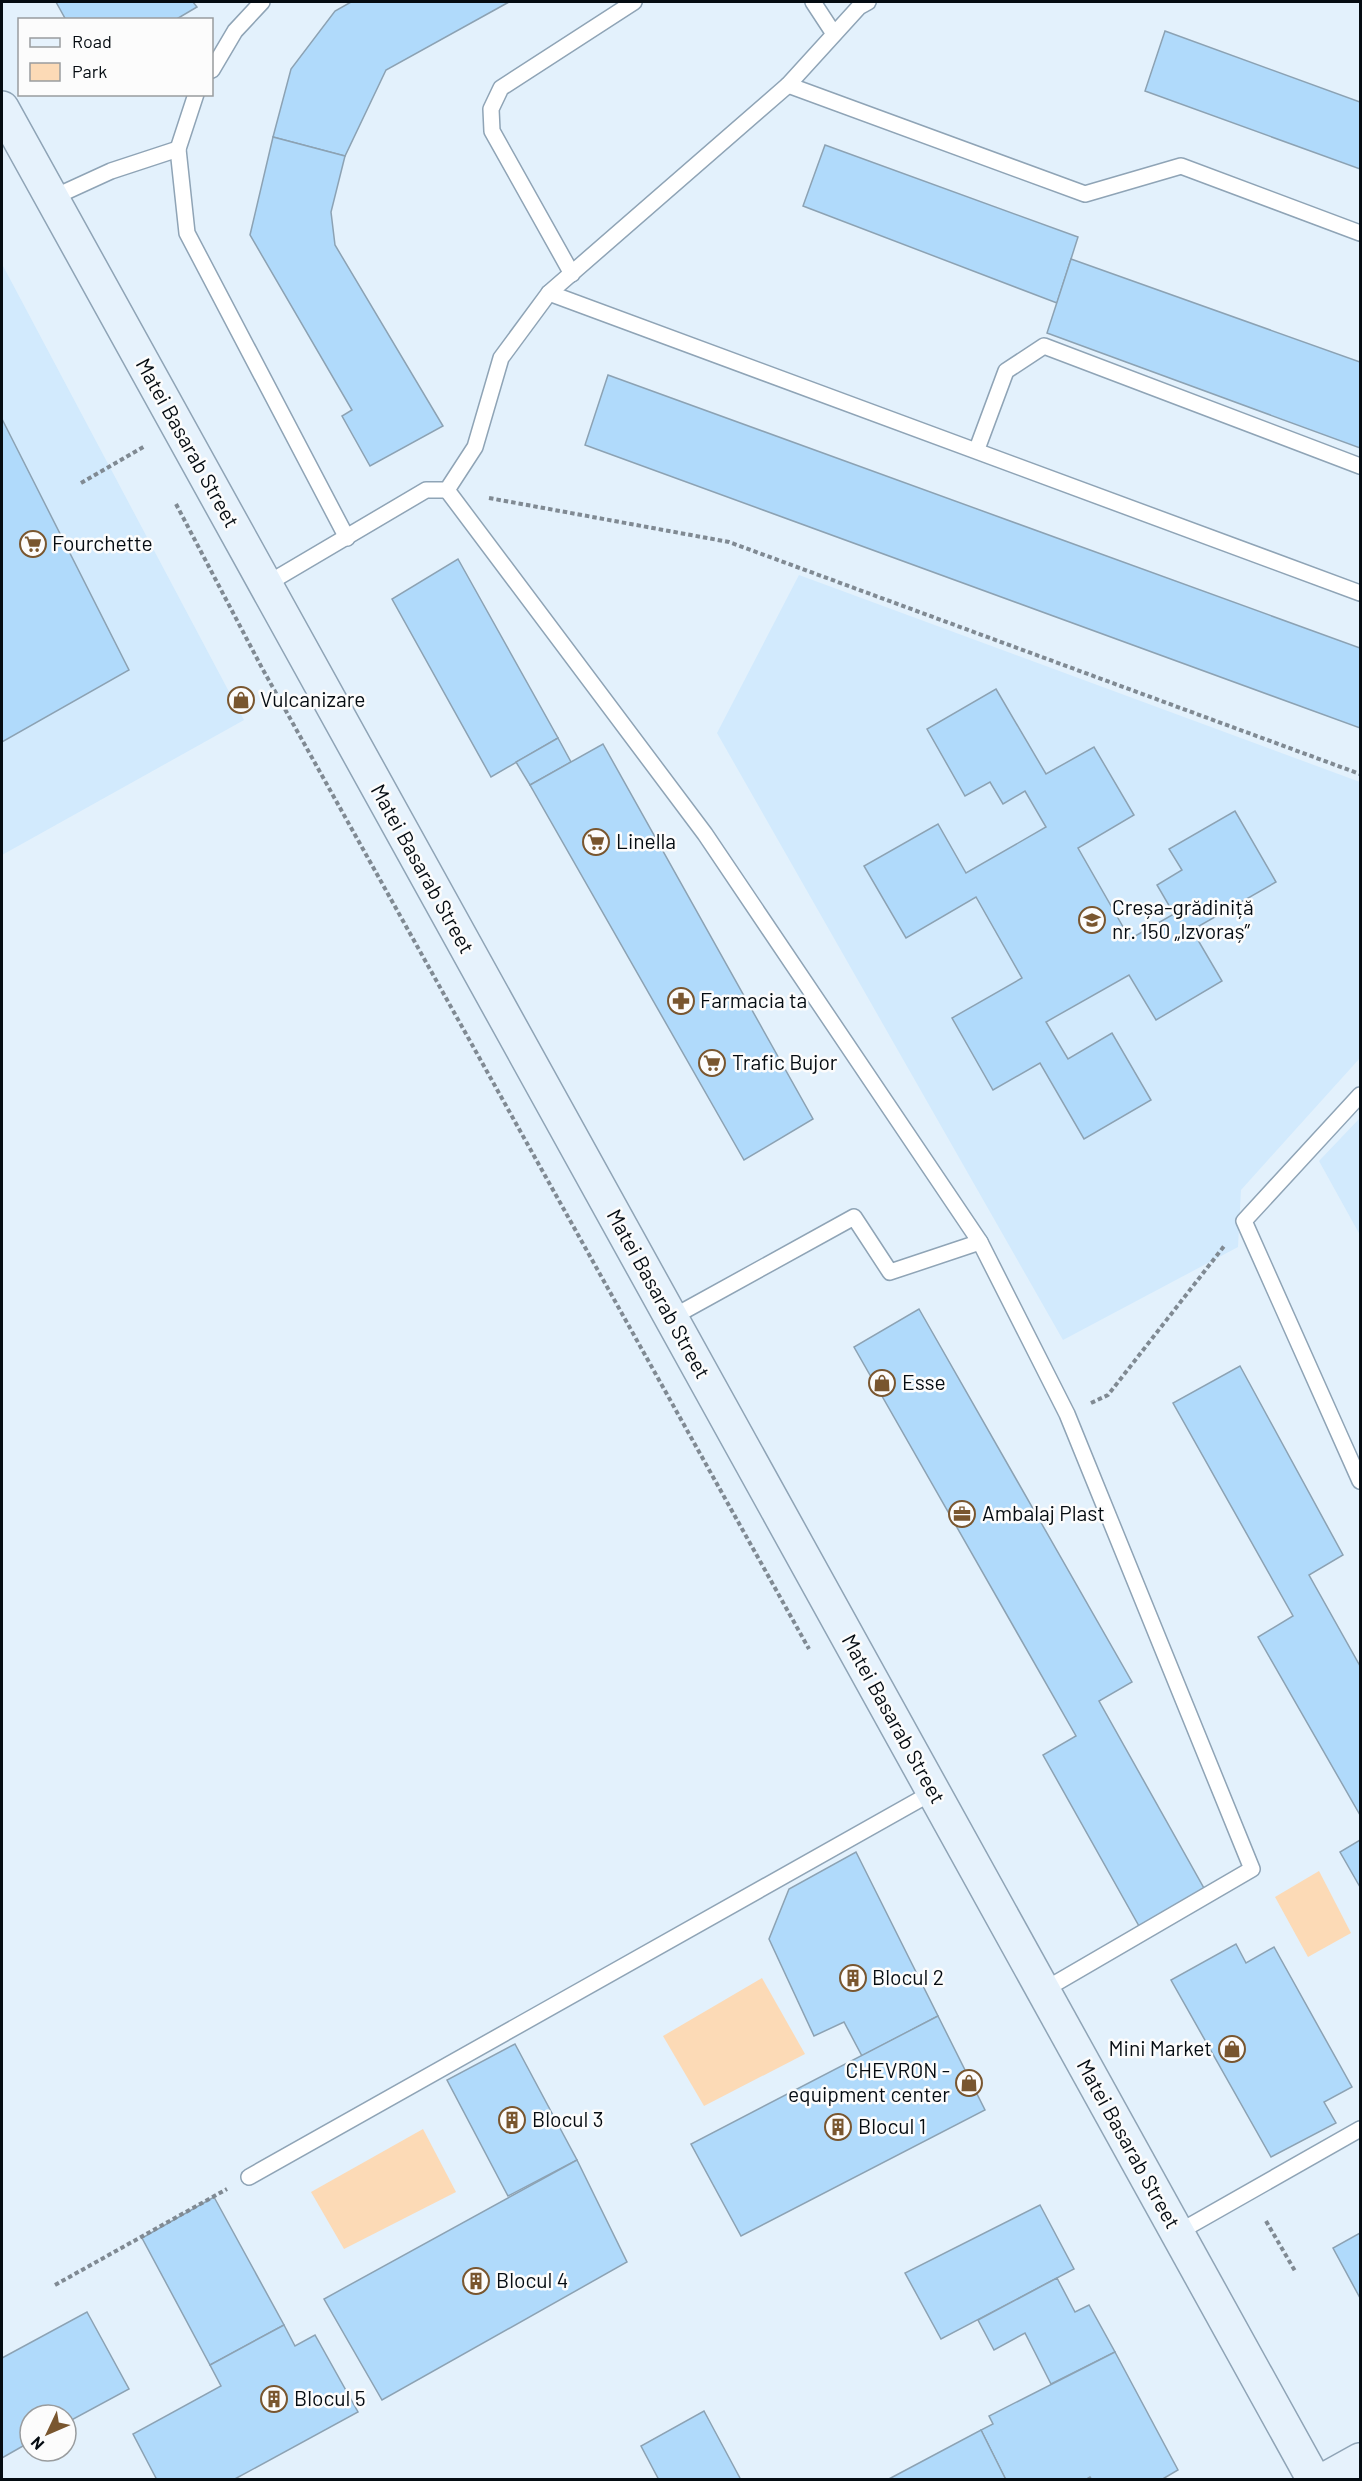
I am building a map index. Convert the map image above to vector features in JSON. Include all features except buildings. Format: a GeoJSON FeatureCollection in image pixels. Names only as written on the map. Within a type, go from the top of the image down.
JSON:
{"type":"FeatureCollection","features":[{"type":"Feature","properties":{"kind":"street","name":"Matei Basarab Street"},"geometry":{"type":"LineString","coordinates":[[2,108],[1314,2480]]}},
{"type":"Feature","properties":{"kind":"street"},"geometry":{"type":"LineString","coordinates":[[1324,2480],[1360,2460]]}},
{"type":"Feature","properties":{"kind":"lane"},"geometry":{"type":"LineString","coordinates":[[213,68],[235,31],[262,2]]}},
{"type":"Feature","properties":{"kind":"lane"},"geometry":{"type":"LineString","coordinates":[[572,274],[492,131],[491,109],[501,88],[634,2]]}},
{"type":"Feature","properties":{"kind":"lane"},"geometry":{"type":"LineString","coordinates":[[813,2],[834,34]]}},
{"type":"Feature","properties":{"kind":"lane"},"geometry":{"type":"LineString","coordinates":[[447,490],[475,447],[501,358],[549,293],[788,85],[834,34],[868,2]]}},
{"type":"Feature","properties":{"kind":"lane"},"geometry":{"type":"LineString","coordinates":[[788,85],[1086,194],[1181,166],[1360,233]]}},
{"type":"Feature","properties":{"kind":"lane"},"geometry":{"type":"LineString","coordinates":[[195,96],[178,149],[187,233],[347,538]]}},
{"type":"Feature","properties":{"kind":"lane"},"geometry":{"type":"LineString","coordinates":[[52,198],[111,171],[178,149]]}},
{"type":"Feature","properties":{"kind":"lane"},"geometry":{"type":"LineString","coordinates":[[549,293],[977,449],[1360,593]]}},
{"type":"Feature","properties":{"kind":"lane"},"geometry":{"type":"LineString","coordinates":[[977,449],[1006,371],[1044,346],[1360,466]]}},
{"type":"Feature","properties":{"kind":"lane"},"geometry":{"type":"LineString","coordinates":[[266,585],[426,490],[447,490]]}},
{"type":"Feature","properties":{"kind":"lane"},"geometry":{"type":"LineString","coordinates":[[447,490],[705,834],[980,1242],[1067,1414],[1252,1869],[1044,1990]]}},
{"type":"Feature","properties":{"kind":"lane"},"geometry":{"type":"LineString","coordinates":[[1360,1095],[1244,1221],[1360,1481]]}},
{"type":"Feature","properties":{"kind":"lane"},"geometry":{"type":"LineString","coordinates":[[671,1318],[854,1217],[891,1272],[980,1242]]}},
{"type":"Feature","properties":{"kind":"lane"},"geometry":{"type":"LineString","coordinates":[[249,2177],[933,1791]]}},
{"type":"Feature","properties":{"kind":"lane"},"geometry":{"type":"LineString","coordinates":[[1177,2233],[1360,2128]]}},
{"type":"Feature","properties":{"kind":"path"},"geometry":{"type":"LineString","coordinates":[[139,436],[150,457]]}},
{"type":"Feature","properties":{"kind":"path"},"geometry":{"type":"LineString","coordinates":[[81,483],[144,446]]}},
{"type":"Feature","properties":{"kind":"path"},"geometry":{"type":"LineString","coordinates":[[447,490],[729,542],[1360,774]]}},
{"type":"Feature","properties":{"kind":"path"},"geometry":{"type":"LineString","coordinates":[[172,497],[268,678],[810,1651]]}},
{"type":"Feature","properties":{"kind":"path"},"geometry":{"type":"LineString","coordinates":[[1067,1414],[1108,1395],[1244,1221]]}},
{"type":"Feature","properties":{"kind":"path"},"geometry":{"type":"LineString","coordinates":[[55,2285],[249,2177]]}},
{"type":"Feature","properties":{"kind":"path"},"geometry":{"type":"LineString","coordinates":[[1266,2221],[1295,2271]]}},
{"type":"Feature","properties":{"kind":"shaded area"},"geometry":{"type":"Polygon","coordinates":[[[2,264],[244,720],[2,855],[2,264]]]}},
{"type":"Feature","properties":{"kind":"shaded area","name":"Creșa-grădiniță nr. 150 „Izvoraș”"},"geometry":{"type":"Polygon","coordinates":[[[799,575],[1360,782],[1360,1058],[1241,1190],[1238,1247],[1063,1340],[717,733],[799,575]]]}},
{"type":"Feature","properties":{"kind":"shaded area"},"geometry":{"type":"Polygon","coordinates":[[[1360,1118],[1360,1235],[1319,1161],[1360,1118]]]}},
{"type":"Feature","properties":{"kind":"green space"},"geometry":{"type":"Polygon","coordinates":[[[1319,1871],[1351,1933],[1308,1957],[1275,1897],[1319,1871]]]}},
{"type":"Feature","properties":{"kind":"green space"},"geometry":{"type":"Polygon","coordinates":[[[762,1978],[805,2054],[704,2106],[663,2036],[762,1978]]]}},
{"type":"Feature","properties":{"kind":"green space"},"geometry":{"type":"Polygon","coordinates":[[[423,2129],[456,2192],[344,2249],[311,2192],[423,2129]]]}},
{"type":"Feature","properties":{"kind":"place","name":"Fourchette"},"geometry":{"type":"Point","coordinates":[33,544]}},
{"type":"Feature","properties":{"kind":"place","name":"Vulcanizare"},"geometry":{"type":"Point","coordinates":[241,700]}},
{"type":"Feature","properties":{"kind":"place","name":"Linella"},"geometry":{"type":"Point","coordinates":[596,842]}},
{"type":"Feature","properties":{"kind":"place","name":"Creșa-grădiniță nr. 150 „Izvoraș”"},"geometry":{"type":"Point","coordinates":[1092,920]}},
{"type":"Feature","properties":{"kind":"place","name":"Farmacia ta"},"geometry":{"type":"Point","coordinates":[681,1001]}},
{"type":"Feature","properties":{"kind":"place","name":"Trafic Bujor"},"geometry":{"type":"Point","coordinates":[712,1063]}},
{"type":"Feature","properties":{"kind":"place","name":"Esse"},"geometry":{"type":"Point","coordinates":[882,1383]}},
{"type":"Feature","properties":{"kind":"place","name":"Ambalaj Plast"},"geometry":{"type":"Point","coordinates":[962,1514]}},
{"type":"Feature","properties":{"kind":"place","name":"Blocul 2"},"geometry":{"type":"Point","coordinates":[853,1978]}},
{"type":"Feature","properties":{"kind":"place","name":"Mini Market"},"geometry":{"type":"Point","coordinates":[1232,2049]}},
{"type":"Feature","properties":{"kind":"place","name":"CHEVRON - equipment center"},"geometry":{"type":"Point","coordinates":[969,2083]}},
{"type":"Feature","properties":{"kind":"place","name":"Blocul 3"},"geometry":{"type":"Point","coordinates":[512,2120]}},
{"type":"Feature","properties":{"kind":"place","name":"Blocul 1"},"geometry":{"type":"Point","coordinates":[838,2127]}},
{"type":"Feature","properties":{"kind":"place","name":"Blocul 4"},"geometry":{"type":"Point","coordinates":[476,2281]}},
{"type":"Feature","properties":{"kind":"place","name":"Blocul 5"},"geometry":{"type":"Point","coordinates":[274,2399]}}]}
